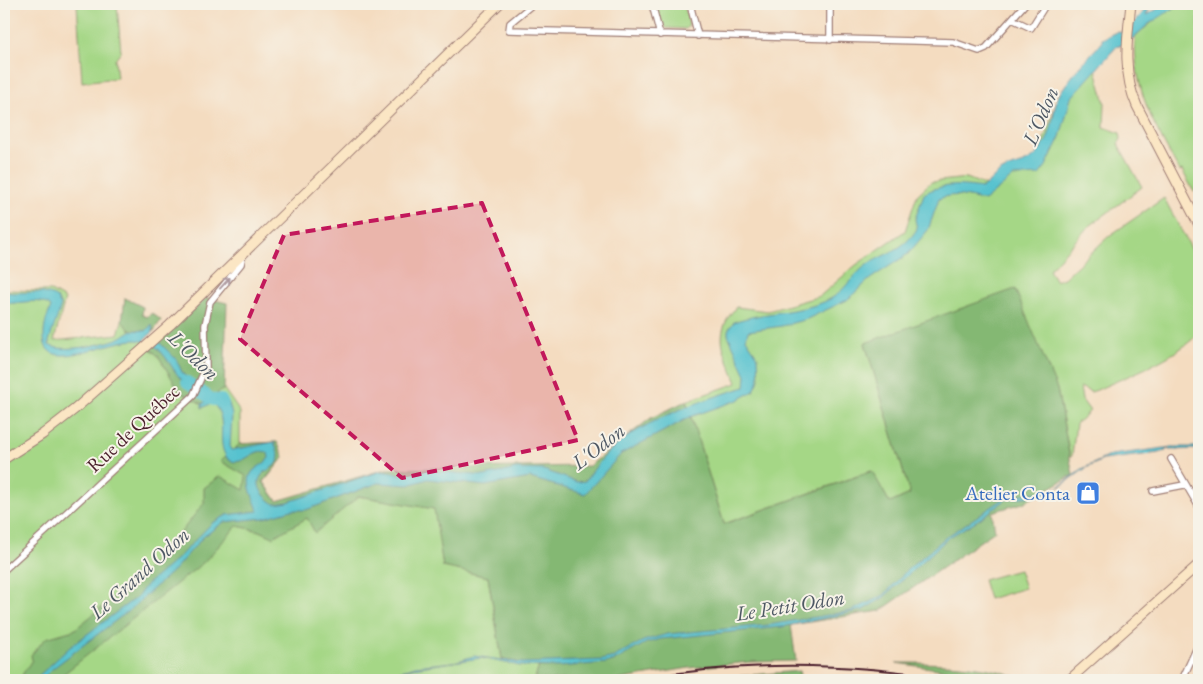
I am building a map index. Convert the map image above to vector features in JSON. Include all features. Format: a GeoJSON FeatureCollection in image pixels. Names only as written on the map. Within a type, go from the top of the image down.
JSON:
{"type":"FeatureCollection","features":[{"type":"Feature","properties":{"kind":"main road"},"geometry":{"type":"LineString","coordinates":[[4,459],[43,434],[75,409],[145,348],[243,255],[499,4]]}},
{"type":"Feature","properties":{"kind":"main road"},"geometry":{"type":"LineString","coordinates":[[1126,4],[1128,16]]}},
{"type":"Feature","properties":{"kind":"main road"},"geometry":{"type":"LineString","coordinates":[[1131,4],[1128,16],[1126,52],[1127,73],[1135,102],[1199,225]]}},
{"type":"Feature","properties":{"kind":"main road"},"geometry":{"type":"LineString","coordinates":[[1069,680],[1199,564]]}},
{"type":"Feature","properties":{"kind":"street"},"geometry":{"type":"LineString","coordinates":[[533,4],[510,23],[509,30],[953,42],[981,51],[1025,4]]}},
{"type":"Feature","properties":{"kind":"street"},"geometry":{"type":"LineString","coordinates":[[652,4],[660,35]]}},
{"type":"Feature","properties":{"kind":"street"},"geometry":{"type":"LineString","coordinates":[[690,4],[698,36]]}},
{"type":"Feature","properties":{"kind":"street"},"geometry":{"type":"LineString","coordinates":[[830,4],[830,40]]}},
{"type":"Feature","properties":{"kind":"street"},"geometry":{"type":"LineString","coordinates":[[1012,19],[1031,28],[1046,4]]}},
{"type":"Feature","properties":{"kind":"street","name":"Rue de Québec"},"geometry":{"type":"LineString","coordinates":[[4,570],[193,396],[199,386],[207,359],[205,325],[207,311],[215,294],[242,264],[243,255]]}},
{"type":"Feature","properties":{"kind":"street"},"geometry":{"type":"LineString","coordinates":[[1171,459],[1184,485],[1199,507]]}},
{"type":"Feature","properties":{"kind":"street"},"geometry":{"type":"LineString","coordinates":[[1153,491],[1184,485]]}},
{"type":"Feature","properties":{"kind":"street"},"geometry":{"type":"LineString","coordinates":[[1182,680],[1199,643]]}},
{"type":"Feature","properties":{"kind":"highlighted area"},"geometry":{"type":"Polygon","coordinates":[[[482,203],[578,440],[402,478],[240,339],[284,235],[482,203]]]}},
{"type":"Feature","properties":{"kind":"green space"},"geometry":{"type":"Polygon","coordinates":[[[77,4],[117,4],[121,52],[115,60],[117,78],[82,82],[77,4]]]}},
{"type":"Feature","properties":{"kind":"green space"},"geometry":{"type":"Polygon","coordinates":[[[656,4],[684,4],[689,25],[686,29],[666,28],[660,22],[656,4]]]}},
{"type":"Feature","properties":{"kind":"green space"},"geometry":{"type":"Polygon","coordinates":[[[1180,4],[1199,4],[1199,190],[1194,192],[1182,170],[1179,171],[1153,122],[1142,91],[1136,56],[1135,36],[1156,19],[1180,4]]]}},
{"type":"Feature","properties":{"kind":"green space"},"geometry":{"type":"Polygon","coordinates":[[[1095,65],[1105,103],[1104,127],[1120,133],[1121,139],[1118,144],[1142,187],[1087,228],[1049,270],[1056,281],[1064,278],[1109,236],[1164,198],[1199,263],[1199,333],[1177,351],[1137,372],[1091,392],[1080,387],[1082,400],[1090,411],[1076,424],[1072,456],[1070,457],[1057,389],[865,343],[910,494],[890,503],[871,471],[724,524],[686,401],[737,383],[725,353],[722,336],[728,318],[736,307],[768,311],[820,296],[856,265],[905,231],[917,195],[931,182],[967,178],[989,187],[1014,167],[1034,167],[1058,99],[1095,65]]]}},
{"type":"Feature","properties":{"kind":"green space"},"geometry":{"type":"Polygon","coordinates":[[[4,288],[5,290],[51,291],[65,299],[54,341],[118,334],[122,321],[159,357],[181,392],[202,404],[224,389],[240,412],[240,444],[277,442],[284,457],[264,482],[277,501],[315,495],[355,496],[435,509],[443,566],[488,577],[502,659],[539,667],[534,680],[4,680],[4,288]]]}},
{"type":"Feature","properties":{"kind":"green space"},"geometry":{"type":"Polygon","coordinates":[[[1015,289],[1057,389],[1073,475],[1023,503],[992,512],[995,531],[880,611],[791,625],[796,661],[750,662],[689,668],[617,680],[534,680],[539,667],[502,659],[488,577],[443,567],[434,509],[359,496],[315,533],[307,518],[273,537],[260,531],[237,526],[204,562],[56,680],[28,680],[22,675],[32,660],[31,655],[46,638],[74,630],[137,579],[170,546],[204,503],[204,488],[220,476],[244,490],[246,476],[220,461],[240,444],[277,442],[284,457],[263,482],[277,501],[386,469],[589,466],[651,418],[686,401],[724,524],[872,471],[890,503],[910,494],[865,343],[1015,289]]]}},
{"type":"Feature","properties":{"kind":"green space"},"geometry":{"type":"Polygon","coordinates":[[[125,298],[143,307],[142,315],[147,317],[152,313],[161,320],[153,332],[152,325],[146,331],[130,330],[122,321],[125,298]]]}},
{"type":"Feature","properties":{"kind":"green space"},"geometry":{"type":"Polygon","coordinates":[[[206,298],[227,303],[224,389],[202,404],[180,392],[159,357],[151,349],[206,298]]]}},
{"type":"Feature","properties":{"kind":"green space"},"geometry":{"type":"Polygon","coordinates":[[[1019,570],[1025,588],[989,599],[983,580],[1019,570]]]}},
{"type":"Feature","properties":{"kind":"green space"},"geometry":{"type":"Polygon","coordinates":[[[896,663],[978,667],[1010,674],[1023,680],[997,680],[959,672],[896,663]]]}},
{"type":"Feature","properties":{"kind":"green space"},"geometry":{"type":"Polygon","coordinates":[[[799,671],[801,680],[692,680],[799,671]]]}},
{"type":"Feature","properties":{"kind":"water"},"geometry":{"type":"Polygon","coordinates":[[[1148,4],[1152,4],[1146,15],[1167,4],[1180,4],[1149,24],[1124,46],[1118,45],[1071,98],[1060,137],[1046,166],[1039,175],[1013,177],[984,201],[956,196],[939,199],[928,230],[908,254],[870,279],[847,300],[807,319],[782,326],[748,331],[746,339],[758,357],[759,380],[754,391],[738,400],[690,417],[621,454],[585,494],[530,478],[485,486],[428,479],[409,485],[378,483],[306,510],[292,510],[264,518],[224,522],[203,537],[175,569],[131,609],[52,669],[41,680],[34,680],[70,647],[138,596],[146,585],[178,558],[212,523],[227,515],[258,511],[249,480],[253,471],[269,458],[268,453],[258,452],[234,462],[229,460],[224,454],[222,447],[222,424],[218,409],[212,403],[202,408],[202,404],[215,396],[229,403],[232,415],[231,450],[274,442],[279,455],[278,462],[261,476],[259,485],[263,494],[275,504],[288,502],[381,471],[406,475],[428,470],[484,476],[516,469],[544,470],[577,482],[585,481],[609,452],[642,428],[693,404],[745,387],[746,375],[728,335],[728,330],[734,322],[745,318],[800,309],[825,302],[835,296],[868,264],[895,250],[912,236],[917,229],[915,219],[924,194],[945,186],[982,188],[999,173],[1026,162],[1036,155],[1048,137],[1057,99],[1064,87],[1102,43],[1102,39],[1118,31],[1120,33],[1128,27],[1139,17],[1148,4]]]}},
{"type":"Feature","properties":{"kind":"water"},"geometry":{"type":"Polygon","coordinates":[[[4,292],[38,292],[57,298],[61,306],[49,341],[49,345],[55,347],[71,348],[100,344],[119,338],[134,330],[146,331],[152,324],[153,332],[146,338],[145,342],[133,340],[65,355],[52,353],[45,344],[45,325],[51,307],[35,301],[5,303],[4,292]]]}},
{"type":"Feature","properties":{"kind":"water"},"geometry":{"type":"Polygon","coordinates":[[[159,342],[176,359],[183,374],[196,385],[193,389],[182,380],[155,346],[159,342]]]}},
{"type":"Feature","properties":{"kind":"water"},"geometry":{"type":"Polygon","coordinates":[[[1172,447],[1199,447],[1199,449],[1169,450],[1168,448],[1165,449],[1166,451],[1159,453],[1103,460],[1086,468],[1050,494],[1007,499],[981,518],[948,538],[883,598],[863,610],[782,627],[661,639],[646,643],[616,660],[606,663],[558,667],[520,666],[481,658],[455,662],[474,656],[522,663],[601,660],[614,657],[643,641],[667,634],[769,625],[851,611],[884,595],[907,570],[946,537],[1002,500],[1015,495],[1055,490],[1082,469],[1111,455],[1172,447]]]}},
{"type":"Feature","properties":{"kind":"water"},"geometry":{"type":"Polygon","coordinates":[[[452,662],[412,668],[373,680],[415,666],[452,662]]]}},
{"type":"Feature","properties":{"kind":"waterway","name":"L'Odon"},"geometry":{"type":"LineString","coordinates":[[187,382],[213,400],[221,400],[223,404]]}},
{"type":"Feature","properties":{"kind":"railway"},"geometry":{"type":"LineString","coordinates":[[634,680],[715,669],[755,666],[836,667],[917,674],[957,680]]}},
{"type":"Feature","properties":{"kind":"place","name":"Atelier Conta"},"geometry":{"type":"Point","coordinates":[1088,493]}},
{"type":"Feature","properties":{"kind":"water label","name":"Le Grand Odon"},"geometry":{"type":"Point","coordinates":[139,573]}},
{"type":"Feature","properties":{"kind":"water label","name":"Le Petit Odon"},"geometry":{"type":"Point","coordinates":[790,605]}}]}
